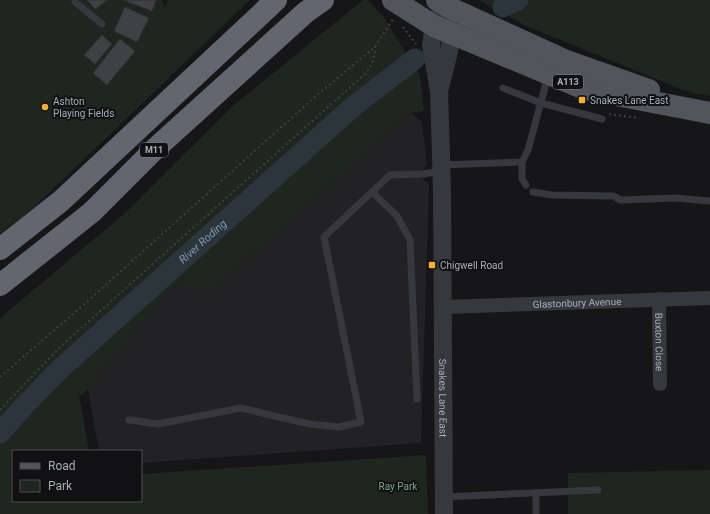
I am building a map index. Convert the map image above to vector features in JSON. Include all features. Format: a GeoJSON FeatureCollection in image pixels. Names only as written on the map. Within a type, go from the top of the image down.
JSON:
{"type":"FeatureCollection","features":[{"type":"Feature","properties":{"kind":"highway","name":"M11"},"geometry":{"type":"LineString","coordinates":[[0,249],[61,201],[276,0]]}},
{"type":"Feature","properties":{"kind":"highway","name":"M11"},"geometry":{"type":"LineString","coordinates":[[0,285],[92,212],[156,148],[314,6]]}},
{"type":"Feature","properties":{"kind":"main road","name":"A113"},"geometry":{"type":"LineString","coordinates":[[443,4],[564,60],[710,113]]}},
{"type":"Feature","properties":{"kind":"main road","name":"A113"},"geometry":{"type":"LineString","coordinates":[[394,8],[401,6],[443,30],[585,89],[710,113]]}},
{"type":"Feature","properties":{"kind":"street"},"geometry":{"type":"LineString","coordinates":[[443,4],[453,20],[443,30]]}},
{"type":"Feature","properties":{"kind":"street","name":"Snakes Lane East"},"geometry":{"type":"LineString","coordinates":[[443,30],[449,56],[439,91],[444,307],[444,506]]}},
{"type":"Feature","properties":{"kind":"street","name":"Glastonbury Avenue"},"geometry":{"type":"LineString","coordinates":[[444,307],[710,298]]}},
{"type":"Feature","properties":{"kind":"street","name":"Buxton Close"},"geometry":{"type":"LineString","coordinates":[[659,299],[660,384]]}},
{"type":"Feature","properties":{"kind":"lane"},"geometry":{"type":"LineString","coordinates":[[74,0],[102,24]]}},
{"type":"Feature","properties":{"kind":"lane"},"geometry":{"type":"LineString","coordinates":[[526,185],[522,179],[522,162],[528,150],[548,74]]}},
{"type":"Feature","properties":{"kind":"lane"},"geometry":{"type":"LineString","coordinates":[[503,88],[541,103],[602,119]]}},
{"type":"Feature","properties":{"kind":"lane"},"geometry":{"type":"LineString","coordinates":[[129,420],[158,424],[241,408],[309,424],[339,427],[361,422],[324,237],[390,175],[423,174],[441,168],[522,162]]}},
{"type":"Feature","properties":{"kind":"lane"},"geometry":{"type":"LineString","coordinates":[[372,192],[397,216],[410,240],[417,399]]}},
{"type":"Feature","properties":{"kind":"lane"},"geometry":{"type":"LineString","coordinates":[[533,192],[552,195],[612,196],[621,200],[675,198],[710,201]]}},
{"type":"Feature","properties":{"kind":"lane"},"geometry":{"type":"LineString","coordinates":[[444,506],[536,493],[598,490]]}},
{"type":"Feature","properties":{"kind":"lane"},"geometry":{"type":"LineString","coordinates":[[536,493],[536,514]]}},
{"type":"Feature","properties":{"kind":"path"},"geometry":{"type":"LineString","coordinates":[[394,8],[398,21]]}},
{"type":"Feature","properties":{"kind":"path"},"geometry":{"type":"LineString","coordinates":[[0,376],[80,308],[317,95],[375,48],[392,22]]}},
{"type":"Feature","properties":{"kind":"path"},"geometry":{"type":"LineString","coordinates":[[403,28],[417,47]]}},
{"type":"Feature","properties":{"kind":"path"},"geometry":{"type":"LineString","coordinates":[[0,410],[60,347],[366,73],[375,58],[375,48]]}},
{"type":"Feature","properties":{"kind":"shaded area"},"geometry":{"type":"Polygon","coordinates":[[[411,113],[422,122],[427,164],[423,170],[423,179],[429,184],[421,443],[142,463],[142,450],[99,450],[88,390],[173,283],[212,291],[411,113]]]}},
{"type":"Feature","properties":{"kind":"green space"},"geometry":{"type":"Polygon","coordinates":[[[0,0],[162,0],[165,7],[168,0],[250,0],[28,213],[0,233],[0,0]]]}},
{"type":"Feature","properties":{"kind":"green space","name":"Ray Park"},"geometry":{"type":"Polygon","coordinates":[[[363,0],[368,0],[385,19],[420,76],[424,111],[411,113],[212,291],[173,284],[88,390],[79,396],[89,450],[12,450],[12,502],[142,502],[142,474],[426,455],[428,514],[0,514],[0,318],[124,214],[234,105],[363,0]]]}},
{"type":"Feature","properties":{"kind":"green space"},"geometry":{"type":"Polygon","coordinates":[[[479,0],[710,0],[710,96],[691,93],[526,26],[479,0]]]}},
{"type":"Feature","properties":{"kind":"green space"},"geometry":{"type":"Polygon","coordinates":[[[710,470],[710,514],[568,514],[568,473],[710,470]]]}},
{"type":"Feature","properties":{"kind":"building"},"geometry":{"type":"Polygon","coordinates":[[[87,0],[107,0],[95,9],[87,0]]]}},
{"type":"Feature","properties":{"kind":"building"},"geometry":{"type":"Polygon","coordinates":[[[123,0],[156,0],[152,11],[123,0]]]}},
{"type":"Feature","properties":{"kind":"building"},"geometry":{"type":"Polygon","coordinates":[[[125,7],[149,18],[137,42],[114,31],[125,7]]]}},
{"type":"Feature","properties":{"kind":"building"},"geometry":{"type":"Polygon","coordinates":[[[102,35],[112,44],[95,64],[84,55],[102,35]]]}},
{"type":"Feature","properties":{"kind":"building"},"geometry":{"type":"Polygon","coordinates":[[[120,39],[135,51],[107,85],[93,73],[120,39]]]}},
{"type":"Feature","properties":{"kind":"waterway","name":"River Roding"},"geometry":{"type":"LineString","coordinates":[[503,7],[518,0]]}},
{"type":"Feature","properties":{"kind":"waterway","name":"River Roding"},"geometry":{"type":"LineString","coordinates":[[0,433],[59,370],[355,105],[415,59]]}},
{"type":"Feature","properties":{"kind":"place","name":"Snakes Lane East"},"geometry":{"type":"Point","coordinates":[582,100]}},
{"type":"Feature","properties":{"kind":"place","name":"Ashton Playing Fields"},"geometry":{"type":"Point","coordinates":[45,107]}},
{"type":"Feature","properties":{"kind":"place","name":"Chigwell Road"},"geometry":{"type":"Point","coordinates":[432,265]}}]}
